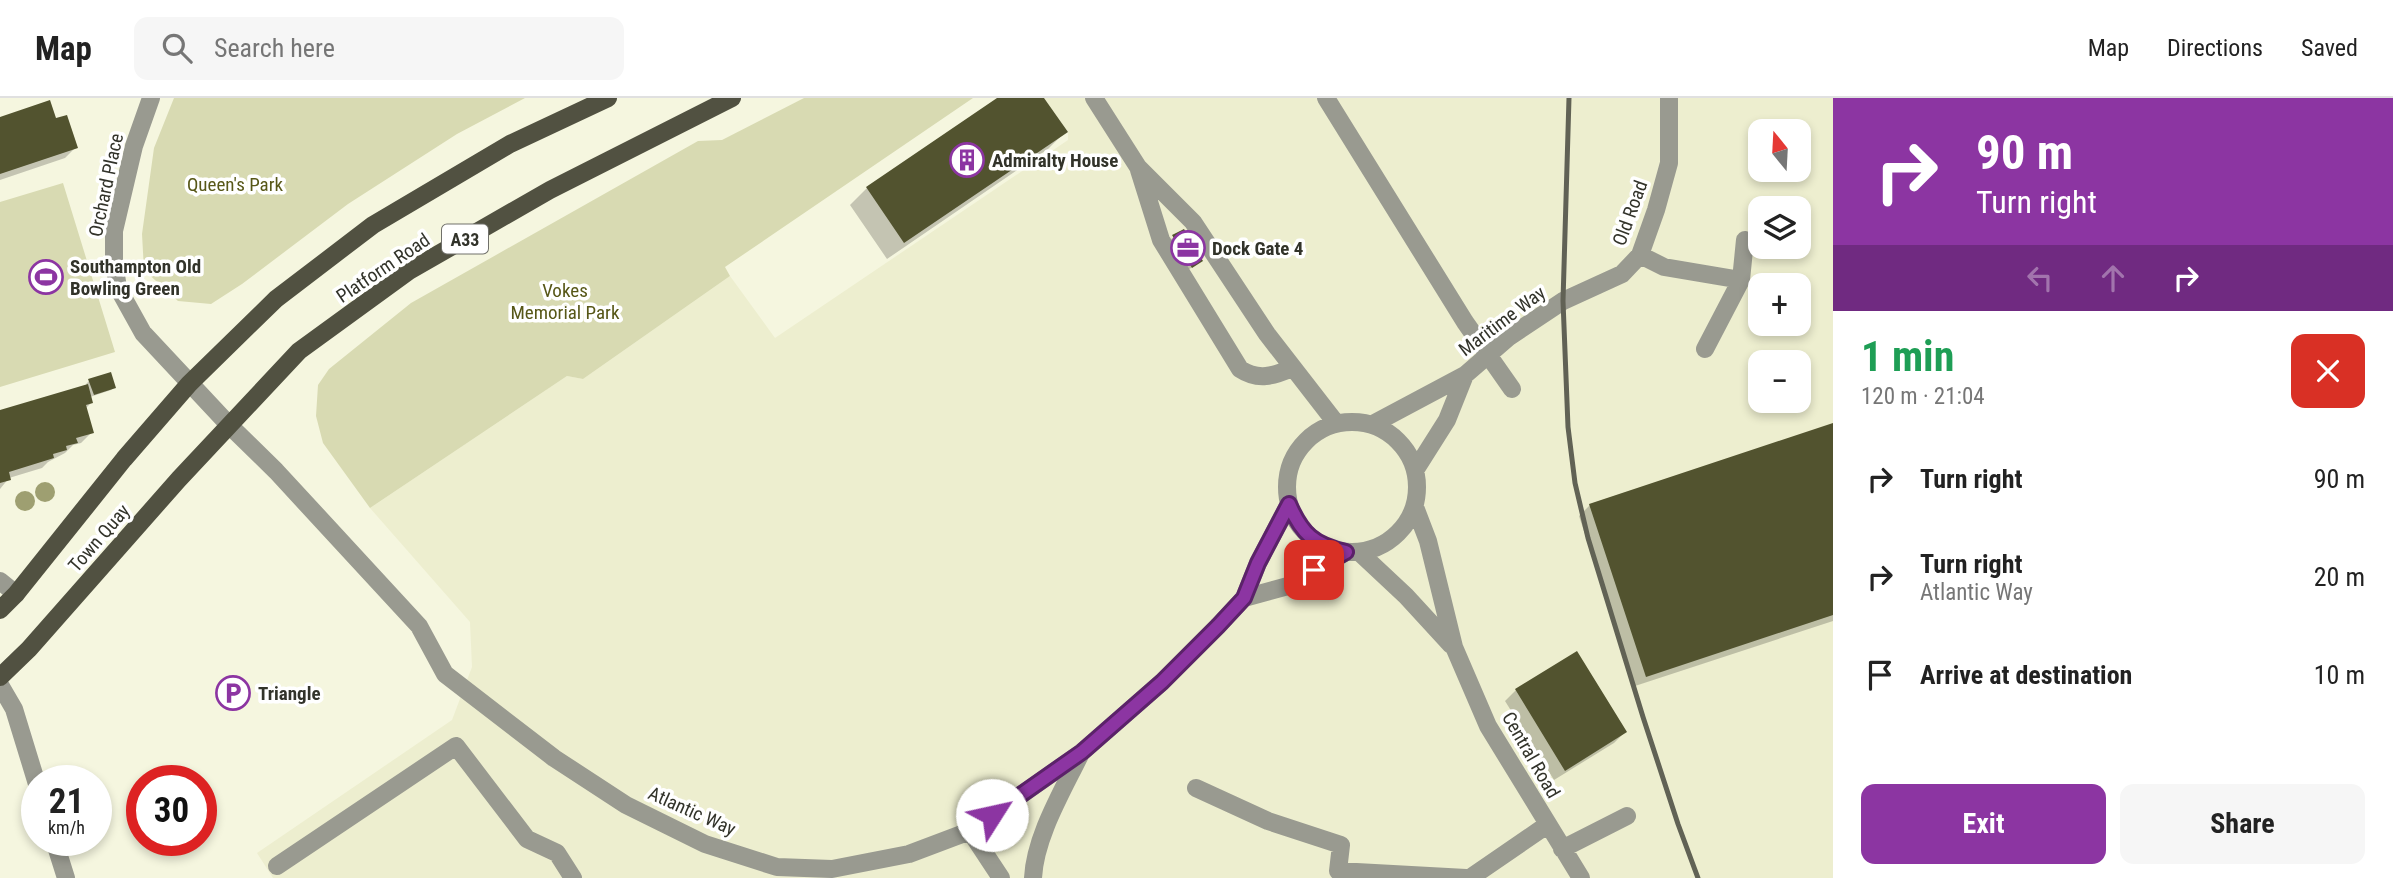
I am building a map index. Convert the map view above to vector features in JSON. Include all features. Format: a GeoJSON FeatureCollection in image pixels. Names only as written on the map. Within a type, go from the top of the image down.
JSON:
{"type":"FeatureCollection","features":[{"type":"Feature","properties":{"kind":"main road","name":"Platform Road"},"geometry":{"type":"LineString","coordinates":[[189,384],[276,299],[373,226],[510,144],[608,98]]}},
{"type":"Feature","properties":{"kind":"main road","name":"Platform Road"},"geometry":{"type":"LineString","coordinates":[[229,425],[299,351],[409,271],[550,190],[732,98]]}},
{"type":"Feature","properties":{"kind":"main road","name":"Town Quay"},"geometry":{"type":"LineString","coordinates":[[0,610],[189,384]]}},
{"type":"Feature","properties":{"kind":"main road","name":"Town Quay"},"geometry":{"type":"LineString","coordinates":[[0,677],[29,649],[229,425]]}},
{"type":"Feature","properties":{"kind":"street","name":"Orchard Place"},"geometry":{"type":"LineString","coordinates":[[151,98],[134,146],[114,231],[114,262],[118,288],[143,333],[229,425]]}},
{"type":"Feature","properties":{"kind":"street"},"geometry":{"type":"LineString","coordinates":[[1094,98],[1138,167],[1193,222],[1267,334],[1336,423]]}},
{"type":"Feature","properties":{"kind":"street"},"geometry":{"type":"LineString","coordinates":[[1325,98],[1465,322],[1511,390]]}},
{"type":"Feature","properties":{"kind":"street","name":"Old Road"},"geometry":{"type":"LineString","coordinates":[[1563,301],[1622,274],[1640,255],[1670,163],[1670,98]]}},
{"type":"Feature","properties":{"kind":"street"},"geometry":{"type":"LineString","coordinates":[[1138,167],[1161,240],[1240,369],[1248,374],[1271,377],[1292,368]]}},
{"type":"Feature","properties":{"kind":"street"},"geometry":{"type":"LineString","coordinates":[[1705,349],[1741,280],[1745,240]]}},
{"type":"Feature","properties":{"kind":"street"},"geometry":{"type":"LineString","coordinates":[[1640,255],[1664,267],[1741,280]]}},
{"type":"Feature","properties":{"kind":"street","name":"Maritime Way"},"geometry":{"type":"LineString","coordinates":[[1373,424],[1465,375],[1509,337],[1563,301]]}},
{"type":"Feature","properties":{"kind":"street","name":"Maritime Way"},"geometry":{"type":"LineString","coordinates":[[1416,469],[1447,420],[1465,375]]}},
{"type":"Feature","properties":{"kind":"street"},"geometry":{"type":"LineString","coordinates":[[1354,421],[1373,424],[1392,434],[1407,449],[1416,469],[1418,488],[1415,507],[1407,524],[1394,538],[1378,548],[1353,552],[1326,548],[1310,537],[1297,522],[1289,504],[1286,483],[1291,463],[1301,445],[1317,431],[1336,423],[1354,421]]}},
{"type":"Feature","properties":{"kind":"street","name":"Atlantic Way"},"geometry":{"type":"LineString","coordinates":[[229,425],[276,471],[419,626],[445,674],[554,758],[626,805],[705,844],[777,867],[832,869],[909,854],[970,831],[1082,752],[1162,682],[1244,598],[1258,563],[1289,504]]}},
{"type":"Feature","properties":{"kind":"street","name":"Central Road"},"geometry":{"type":"LineString","coordinates":[[1415,507],[1428,541],[1454,647],[1488,726],[1581,878]]}},
{"type":"Feature","properties":{"kind":"street"},"geometry":{"type":"LineString","coordinates":[[1244,598],[1288,586],[1353,552]]}},
{"type":"Feature","properties":{"kind":"street","name":"Central Road"},"geometry":{"type":"LineString","coordinates":[[1353,552],[1406,596],[1454,647]]}},
{"type":"Feature","properties":{"kind":"street"},"geometry":{"type":"LineString","coordinates":[[0,581],[16,594]]}},
{"type":"Feature","properties":{"kind":"street"},"geometry":{"type":"LineString","coordinates":[[0,685],[14,709],[31,765]]}},
{"type":"Feature","properties":{"kind":"street"},"geometry":{"type":"LineString","coordinates":[[277,866],[456,746],[527,839],[557,853],[573,878]]}},
{"type":"Feature","properties":{"kind":"street"},"geometry":{"type":"LineString","coordinates":[[1033,878],[1034,866],[1050,818],[1082,752]]}},
{"type":"Feature","properties":{"kind":"street"},"geometry":{"type":"LineString","coordinates":[[1196,788],[1268,821],[1341,845],[1338,871],[1468,878],[1547,825]]}},
{"type":"Feature","properties":{"kind":"street"},"geometry":{"type":"LineString","coordinates":[[1562,849],[1628,816]]}},
{"type":"Feature","properties":{"kind":"street"},"geometry":{"type":"LineString","coordinates":[[970,831],[1001,878]]}},
{"type":"Feature","properties":{"kind":"street"},"geometry":{"type":"LineString","coordinates":[[59,856],[66,878]]}},
{"type":"Feature","properties":{"kind":"shaded area"},"geometry":{"type":"Polygon","coordinates":[[[1044,98],[1833,98],[1833,878],[273,878],[257,853],[452,720],[472,667],[470,622],[370,508],[567,376],[583,379],[730,276],[775,338],[1068,140],[1068,132],[1044,98]]]}},
{"type":"Feature","properties":{"kind":"green space","name":"Queen's Park"},"geometry":{"type":"Polygon","coordinates":[[[174,98],[525,98],[457,134],[348,204],[242,284],[211,304],[178,301],[144,270],[142,234],[154,148],[174,98]]]}},
{"type":"Feature","properties":{"kind":"green space","name":"Vokes Memorial Park"},"geometry":{"type":"Polygon","coordinates":[[[804,98],[973,98],[725,267],[730,276],[583,379],[567,376],[370,508],[323,443],[316,416],[318,385],[329,369],[411,303],[698,141],[722,140],[804,98]]]}},
{"type":"Feature","properties":{"kind":"green space","name":"Southampton Old Bowling Green"},"geometry":{"type":"Polygon","coordinates":[[[63,183],[115,352],[0,387],[0,202],[63,183]]]}},
{"type":"Feature","properties":{"kind":"building","name":"Admiralty House"},"geometry":{"type":"Polygon","coordinates":[[[997,98],[1044,98],[1068,132],[904,243],[866,187],[997,98]]]}},
{"type":"Feature","properties":{"kind":"building"},"geometry":{"type":"Polygon","coordinates":[[[50,100],[56,118],[67,115],[78,148],[0,174],[0,117],[50,100]]]}},
{"type":"Feature","properties":{"kind":"building","name":"Dock Gate 4"},"geometry":{"type":"Polygon","coordinates":[[[1184,229],[1203,261],[1192,268],[1172,235],[1184,229]]]}},
{"type":"Feature","properties":{"kind":"building"},"geometry":{"type":"Polygon","coordinates":[[[111,372],[116,388],[94,395],[88,379],[111,372]]]}},
{"type":"Feature","properties":{"kind":"building"},"geometry":{"type":"Polygon","coordinates":[[[88,384],[93,403],[86,405],[94,433],[76,438],[78,443],[53,454],[54,458],[9,472],[11,480],[0,483],[0,410],[88,384]]]}},
{"type":"Feature","properties":{"kind":"building"},"geometry":{"type":"Polygon","coordinates":[[[1833,423],[1833,615],[1646,677],[1589,504],[1833,423]]]}},
{"type":"Feature","properties":{"kind":"building"},"geometry":{"type":"Polygon","coordinates":[[[1577,651],[1627,732],[1565,771],[1515,689],[1577,651]]]}},
{"type":"Feature","properties":{"kind":"railway"},"geometry":{"type":"LineString","coordinates":[[1569,98],[1563,301],[1568,427],[1575,483],[1588,538],[1643,717],[1698,878]]}},
{"type":"Feature","properties":{"kind":"place","name":"Admiralty House"},"geometry":{"type":"Point","coordinates":[967,160]}},
{"type":"Feature","properties":{"kind":"place","name":"Dock Gate 4"},"geometry":{"type":"Point","coordinates":[1188,248]}},
{"type":"Feature","properties":{"kind":"place","name":"Southampton Old Bowling Green"},"geometry":{"type":"Point","coordinates":[46,277]}},
{"type":"Feature","properties":{"kind":"place","name":"Triangle"},"geometry":{"type":"Point","coordinates":[233,693]}},
{"type":"Feature","properties":{"kind":"route"},"geometry":{"type":"LineString","coordinates":[[992,815],[1082,752],[1162,682],[1218,626],[1244,598],[1258,563],[1289,504],[1297,522],[1310,537],[1326,548],[1346,552],[1314,570]]}}]}
